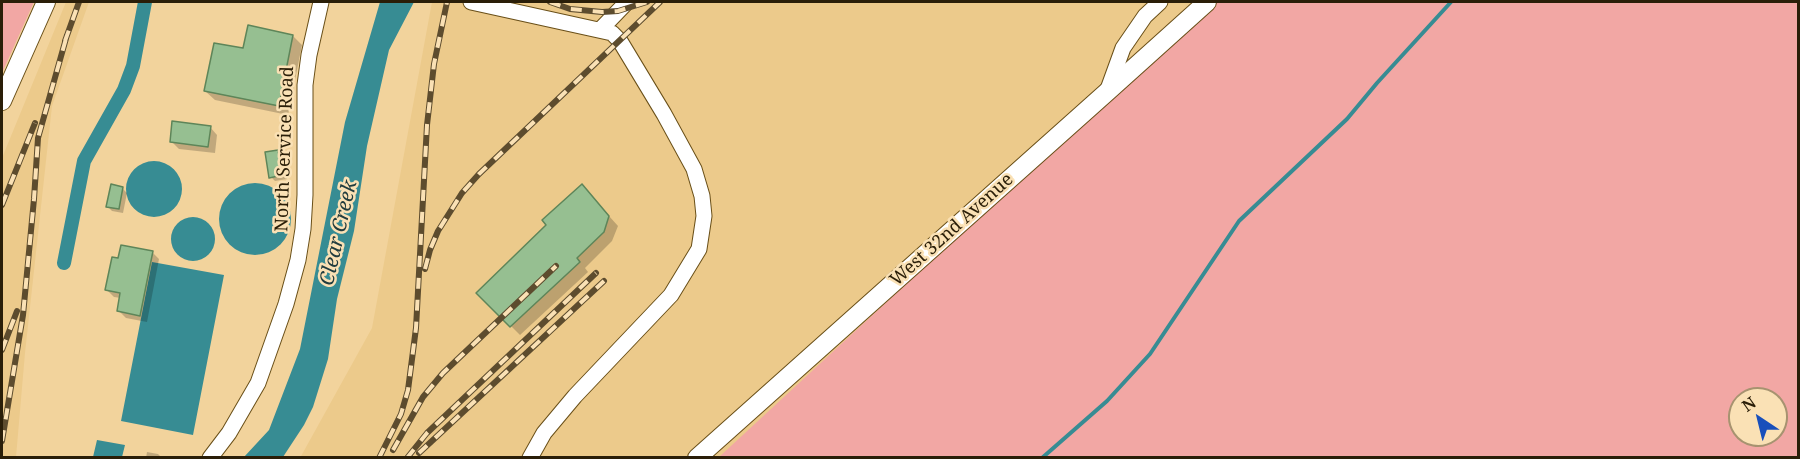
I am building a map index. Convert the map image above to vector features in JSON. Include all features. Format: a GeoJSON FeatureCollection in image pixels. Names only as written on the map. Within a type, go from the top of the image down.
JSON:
{"type":"FeatureCollection","features":[{"type":"Feature","properties":{"kind":"street"},"geometry":{"type":"LineString","coordinates":[[2,101],[46,2]]}},
{"type":"Feature","properties":{"kind":"street","name":"North Service Road"},"geometry":{"type":"LineString","coordinates":[[210,458],[229,433],[258,383],[286,304],[298,260],[305,206],[305,85],[321,2]]}},
{"type":"Feature","properties":{"kind":"street"},"geometry":{"type":"LineString","coordinates":[[471,2],[612,33],[620,41],[664,114],[694,169],[702,196],[704,216],[699,249],[671,295],[575,396],[544,433],[530,458]]}},
{"type":"Feature","properties":{"kind":"street"},"geometry":{"type":"LineString","coordinates":[[600,30],[627,2]]}},
{"type":"Feature","properties":{"kind":"street"},"geometry":{"type":"LineString","coordinates":[[1107,92],[1123,48],[1146,16],[1160,2]]}},
{"type":"Feature","properties":{"kind":"street","name":"West 32nd Avenue"},"geometry":{"type":"LineString","coordinates":[[697,458],[1207,2]]}},
{"type":"Feature","properties":{"kind":"shaded area"},"geometry":{"type":"Polygon","coordinates":[[[2,2],[34,2],[2,73],[2,2]]]}},
{"type":"Feature","properties":{"kind":"shaded area"},"geometry":{"type":"Polygon","coordinates":[[[66,2],[89,2],[52,106],[16,457],[2,457],[2,158],[66,2]]]}},
{"type":"Feature","properties":{"kind":"shaded area"},"geometry":{"type":"Polygon","coordinates":[[[432,2],[1255,2],[746,457],[300,458],[372,328],[432,2]]]}},
{"type":"Feature","properties":{"kind":"shaded area"},"geometry":{"type":"Polygon","coordinates":[[[1211,2],[1798,2],[1798,457],[718,458],[1211,2]]]}},
{"type":"Feature","properties":{"kind":"water","name":"Clear Creek"},"geometry":{"type":"Polygon","coordinates":[[[380,2],[414,2],[389,50],[367,146],[354,231],[337,299],[328,359],[313,407],[283,457],[244,457],[269,430],[300,349],[345,122],[380,2]]]}},
{"type":"Feature","properties":{"kind":"water"},"geometry":{"type":"Polygon","coordinates":[[[154,161],[165,163],[174,169],[180,178],[182,189],[180,200],[174,209],[165,215],[154,217],[143,215],[134,209],[128,200],[126,189],[128,178],[134,169],[143,163],[154,161]]]}},
{"type":"Feature","properties":{"kind":"water"},"geometry":{"type":"Polygon","coordinates":[[[255,183],[275,189],[285,199],[291,219],[285,239],[275,249],[255,255],[235,249],[225,239],[219,219],[225,199],[235,189],[255,183]]]}},
{"type":"Feature","properties":{"kind":"water"},"geometry":{"type":"Polygon","coordinates":[[[193,217],[202,218],[209,223],[214,230],[214,248],[209,255],[202,260],[193,261],[184,260],[177,255],[172,248],[171,239],[172,230],[177,223],[184,218],[193,217]]]}},
{"type":"Feature","properties":{"kind":"water"},"geometry":{"type":"Polygon","coordinates":[[[152,262],[224,275],[193,435],[121,421],[152,262]]]}},
{"type":"Feature","properties":{"kind":"water"},"geometry":{"type":"Polygon","coordinates":[[[97,440],[125,445],[122,457],[93,457],[97,440]]]}},
{"type":"Feature","properties":{"kind":"building"},"geometry":{"type":"Polygon","coordinates":[[[248,25],[293,35],[279,106],[204,91],[214,43],[243,48],[248,25]]]}},
{"type":"Feature","properties":{"kind":"building"},"geometry":{"type":"Polygon","coordinates":[[[172,121],[211,126],[208,147],[170,142],[172,121]]]}},
{"type":"Feature","properties":{"kind":"building"},"geometry":{"type":"Polygon","coordinates":[[[278,150],[283,175],[269,178],[265,152],[278,150]]]}},
{"type":"Feature","properties":{"kind":"building"},"geometry":{"type":"Polygon","coordinates":[[[111,184],[123,187],[119,209],[106,207],[111,184]]]}},
{"type":"Feature","properties":{"kind":"building"},"geometry":{"type":"Polygon","coordinates":[[[582,184],[609,216],[604,232],[577,258],[580,262],[510,327],[476,293],[546,225],[542,220],[582,184]]]}},
{"type":"Feature","properties":{"kind":"building"},"geometry":{"type":"Polygon","coordinates":[[[121,245],[153,251],[140,316],[117,311],[120,293],[105,290],[112,257],[118,258],[121,245]]]}},
{"type":"Feature","properties":{"kind":"waterway"},"geometry":{"type":"LineString","coordinates":[[64,263],[84,161],[124,90],[133,66],[145,2]]}},
{"type":"Feature","properties":{"kind":"waterway"},"geometry":{"type":"LineString","coordinates":[[1042,458],[1107,401],[1150,354],[1239,221],[1347,119],[1451,2]]}},
{"type":"Feature","properties":{"kind":"railway"},"geometry":{"type":"LineString","coordinates":[[65,41],[79,2]]}},
{"type":"Feature","properties":{"kind":"railway"},"geometry":{"type":"LineString","coordinates":[[379,458],[401,414],[408,390],[416,328],[427,125],[434,64],[447,2]]}},
{"type":"Feature","properties":{"kind":"railway"},"geometry":{"type":"LineString","coordinates":[[550,2],[570,9],[602,12],[618,11],[647,2]]}},
{"type":"Feature","properties":{"kind":"railway"},"geometry":{"type":"LineString","coordinates":[[425,269],[438,231],[462,193],[479,174],[660,2]]}},
{"type":"Feature","properties":{"kind":"railway"},"geometry":{"type":"LineString","coordinates":[[2,441],[23,315],[38,138],[67,35]]}},
{"type":"Feature","properties":{"kind":"railway"},"geometry":{"type":"LineString","coordinates":[[2,205],[35,123]]}},
{"type":"Feature","properties":{"kind":"railway"},"geometry":{"type":"LineString","coordinates":[[393,450],[423,397],[443,373],[556,266]]}},
{"type":"Feature","properties":{"kind":"railway"},"geometry":{"type":"LineString","coordinates":[[407,458],[427,433],[596,273]]}},
{"type":"Feature","properties":{"kind":"railway"},"geometry":{"type":"LineString","coordinates":[[419,453],[604,281]]}},
{"type":"Feature","properties":{"kind":"railway"},"geometry":{"type":"LineString","coordinates":[[2,350],[17,311]]}}]}
